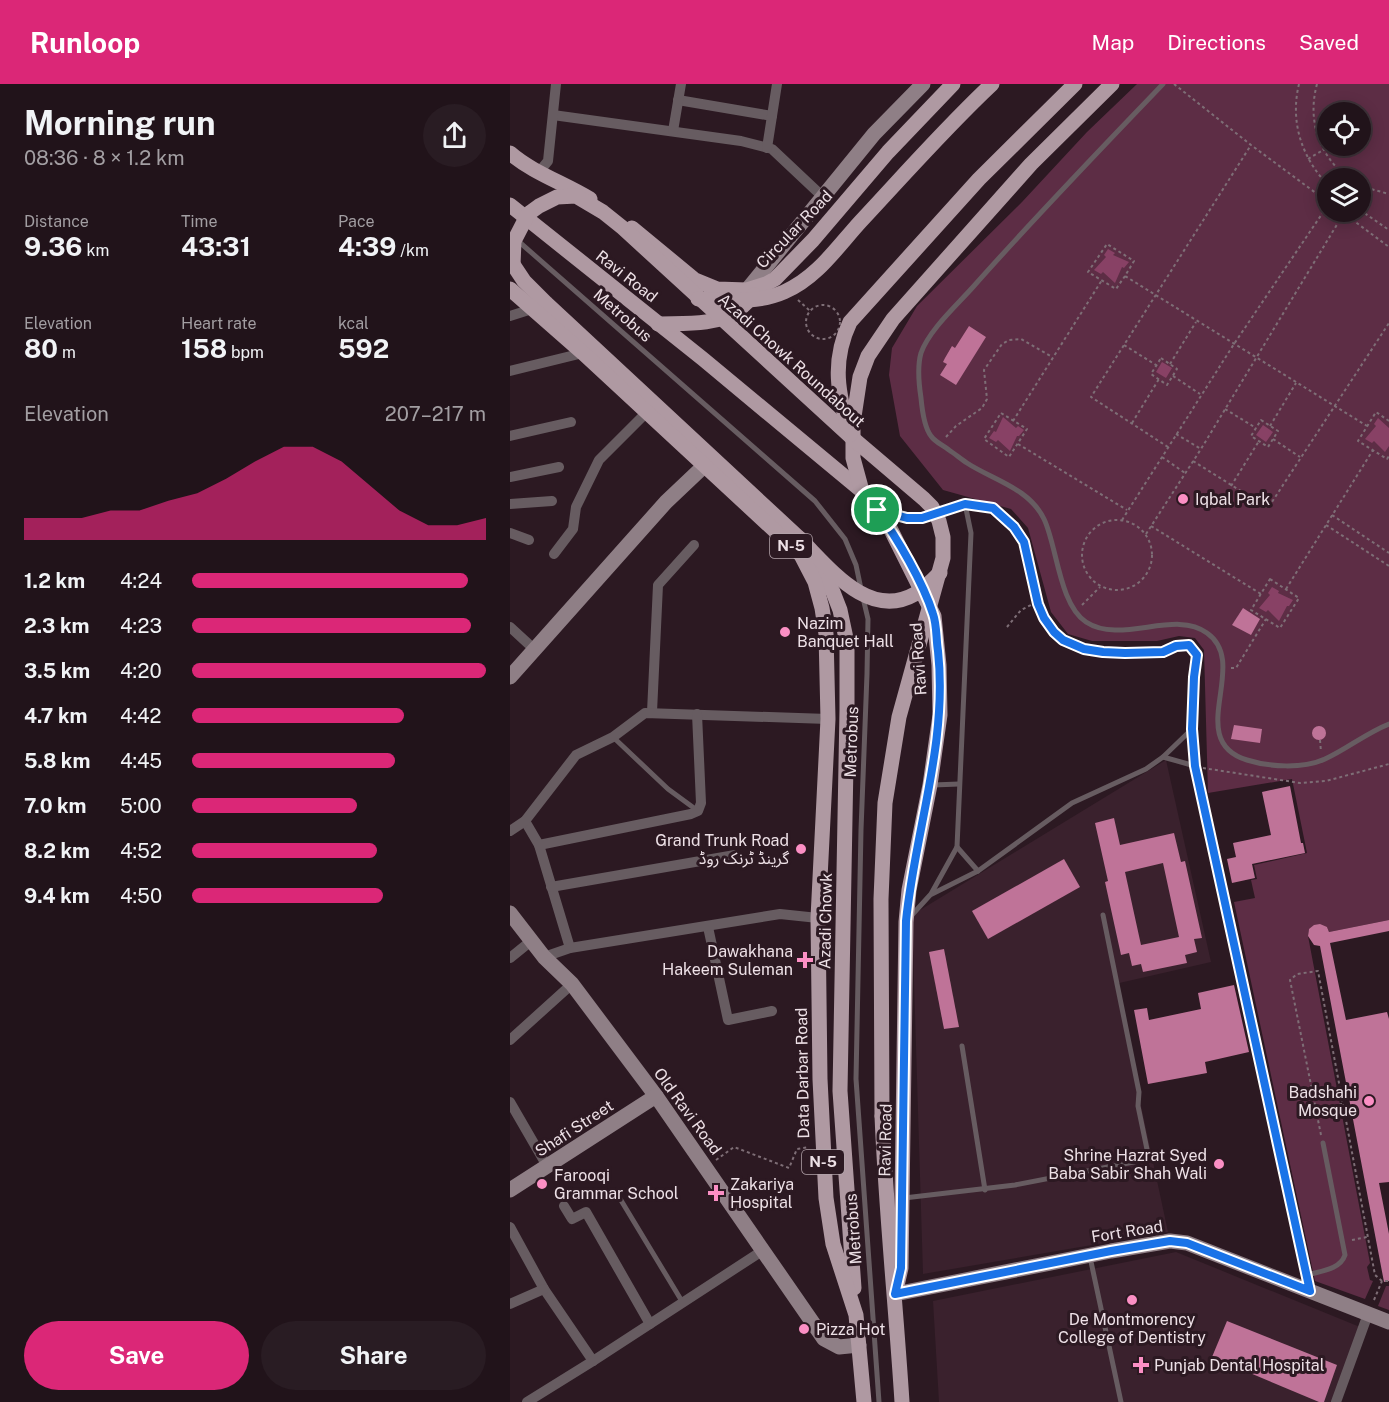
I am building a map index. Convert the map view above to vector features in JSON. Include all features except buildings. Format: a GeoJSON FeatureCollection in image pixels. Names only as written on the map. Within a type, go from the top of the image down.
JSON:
{"type":"FeatureCollection","features":[{"type":"Feature","properties":{"kind":"main road","name":"Circular Road"},"geometry":{"type":"LineString","coordinates":[[510,153],[621,218],[696,280],[717,289],[747,290],[775,279],[813,240],[888,152],[953,84]]}},
{"type":"Feature","properties":{"kind":"main road"},"geometry":{"type":"LineString","coordinates":[[698,299],[746,300],[771,297],[786,292],[811,276],[948,128],[992,84]]}},
{"type":"Feature","properties":{"kind":"main road"},"geometry":{"type":"LineString","coordinates":[[850,436],[840,402],[838,384],[840,350],[850,322],[979,179],[1075,84]]}},
{"type":"Feature","properties":{"kind":"main road"},"geometry":{"type":"LineString","coordinates":[[862,491],[853,458],[853,423],[860,378],[868,356],[893,319],[1031,164],[1112,84]]}},
{"type":"Feature","properties":{"kind":"main road"},"geometry":{"type":"LineString","coordinates":[[510,159],[532,174],[576,196]]}},
{"type":"Feature","properties":{"kind":"main road"},"geometry":{"type":"LineString","coordinates":[[576,196],[549,200],[528,214],[514,241],[512,262],[529,286],[850,587],[876,600],[897,601],[923,588],[940,573]]}},
{"type":"Feature","properties":{"kind":"main road","name":"Azadi Chowk Roundabout"},"geometry":{"type":"LineString","coordinates":[[576,196],[603,212],[623,228],[698,299],[932,507],[943,537],[940,573]]}},
{"type":"Feature","properties":{"kind":"main road","name":"Ravi Road"},"geometry":{"type":"LineString","coordinates":[[510,205],[862,491],[890,528],[934,616],[939,664],[940,716],[930,784],[909,890],[906,921],[901,1268],[895,1294]]}},
{"type":"Feature","properties":{"kind":"main road"},"geometry":{"type":"LineString","coordinates":[[658,324],[699,323],[720,319],[737,311],[766,284]]}},
{"type":"Feature","properties":{"kind":"main road","name":"N-5"},"geometry":{"type":"LineString","coordinates":[[510,289],[583,353],[801,555],[809,569],[822,608],[826,634],[828,719],[818,918]]}},
{"type":"Feature","properties":{"kind":"main road","name":"Azadi Chowk"},"geometry":{"type":"LineString","coordinates":[[799,538],[833,592],[840,610],[847,643],[840,1091],[856,1316]]}},
{"type":"Feature","properties":{"kind":"main road"},"geometry":{"type":"LineString","coordinates":[[902,1402],[885,1188],[882,1116],[881,899],[885,803],[899,717],[940,573]]}},
{"type":"Feature","properties":{"kind":"main road","name":"Data Darbar Road"},"geometry":{"type":"LineString","coordinates":[[818,918],[822,1145],[826,1198],[833,1244],[856,1316],[864,1402]]}},
{"type":"Feature","properties":{"kind":"street"},"geometry":{"type":"LineString","coordinates":[[539,172],[548,161],[556,84]]}},
{"type":"Feature","properties":{"kind":"street"},"geometry":{"type":"LineString","coordinates":[[673,131],[681,84]]}},
{"type":"Feature","properties":{"kind":"street"},"geometry":{"type":"LineString","coordinates":[[767,148],[777,84]]}},
{"type":"Feature","properties":{"kind":"street"},"geometry":{"type":"LineString","coordinates":[[747,290],[874,134],[923,84]]}},
{"type":"Feature","properties":{"kind":"street"},"geometry":{"type":"LineString","coordinates":[[678,100],[772,116]]}},
{"type":"Feature","properties":{"kind":"street"},"geometry":{"type":"LineString","coordinates":[[553,115],[741,141],[772,149],[823,196]]}},
{"type":"Feature","properties":{"kind":"street"},"geometry":{"type":"LineString","coordinates":[[510,316],[532,309]]}},
{"type":"Feature","properties":{"kind":"street"},"geometry":{"type":"LineString","coordinates":[[510,371],[583,353]]}},
{"type":"Feature","properties":{"kind":"street"},"geometry":{"type":"LineString","coordinates":[[554,554],[573,529],[576,507],[599,460],[646,413]]}},
{"type":"Feature","properties":{"kind":"street"},"geometry":{"type":"LineString","coordinates":[[510,436],[571,422]]}},
{"type":"Feature","properties":{"kind":"street"},"geometry":{"type":"LineString","coordinates":[[510,677],[666,502],[704,466]]}},
{"type":"Feature","properties":{"kind":"street"},"geometry":{"type":"LineString","coordinates":[[510,477],[559,467]]}},
{"type":"Feature","properties":{"kind":"street"},"geometry":{"type":"LineString","coordinates":[[510,504],[552,501]]}},
{"type":"Feature","properties":{"kind":"street"},"geometry":{"type":"LineString","coordinates":[[510,533],[529,540]]}},
{"type":"Feature","properties":{"kind":"street"},"geometry":{"type":"LineString","coordinates":[[652,712],[657,585],[694,545]]}},
{"type":"Feature","properties":{"kind":"street"},"geometry":{"type":"LineString","coordinates":[[510,627],[535,650]]}},
{"type":"Feature","properties":{"kind":"street"},"geometry":{"type":"LineString","coordinates":[[510,831],[525,820],[576,755],[613,737],[645,713],[828,719]]}},
{"type":"Feature","properties":{"kind":"street"},"geometry":{"type":"LineString","coordinates":[[539,845],[698,811],[701,803],[697,714]]}},
{"type":"Feature","properties":{"kind":"street"},"geometry":{"type":"LineString","coordinates":[[525,820],[539,845],[570,948]]}},
{"type":"Feature","properties":{"kind":"street"},"geometry":{"type":"LineString","coordinates":[[551,886],[735,855]]}},
{"type":"Feature","properties":{"kind":"street","name":"Old Ravi Road"},"geometry":{"type":"LineString","coordinates":[[510,913],[544,957],[572,984],[656,1096],[824,1339],[839,1347],[859,1345]]}},
{"type":"Feature","properties":{"kind":"street"},"geometry":{"type":"LineString","coordinates":[[544,957],[570,948],[780,914],[818,918]]}},
{"type":"Feature","properties":{"kind":"street"},"geometry":{"type":"LineString","coordinates":[[708,927],[728,1020],[772,1011]]}},
{"type":"Feature","properties":{"kind":"street"},"geometry":{"type":"LineString","coordinates":[[510,958],[531,941]]}},
{"type":"Feature","properties":{"kind":"street"},"geometry":{"type":"LineString","coordinates":[[510,1040],[572,984]]}},
{"type":"Feature","properties":{"kind":"street","name":"Shafi Street"},"geometry":{"type":"LineString","coordinates":[[510,1190],[656,1096]]}},
{"type":"Feature","properties":{"kind":"street"},"geometry":{"type":"LineString","coordinates":[[510,1102],[547,1166]]}},
{"type":"Feature","properties":{"kind":"street"},"geometry":{"type":"LineString","coordinates":[[564,1206],[572,1219],[586,1212],[650,1324]]}},
{"type":"Feature","properties":{"kind":"street"},"geometry":{"type":"LineString","coordinates":[[510,1227],[544,1288],[593,1361]]}},
{"type":"Feature","properties":{"kind":"street","name":"Fort Road"},"geometry":{"type":"LineString","coordinates":[[895,1294],[1170,1241],[1187,1243],[1308,1283],[1368,1314],[1389,1322]]}},
{"type":"Feature","properties":{"kind":"street"},"geometry":{"type":"LineString","coordinates":[[527,1402],[683,1304],[762,1251]]}},
{"type":"Feature","properties":{"kind":"street"},"geometry":{"type":"LineString","coordinates":[[510,1304],[544,1288]]}},
{"type":"Feature","properties":{"kind":"street"},"geometry":{"type":"LineString","coordinates":[[1336,1402],[1368,1314]]}},
{"type":"Feature","properties":{"kind":"lane"},"geometry":{"type":"LineString","coordinates":[[1163,84],[1001,255],[934,330],[921,354],[919,383],[922,412],[930,436],[968,464],[1008,483],[1031,502],[1043,517],[1066,592],[1085,621],[1099,627],[1121,629],[1182,624],[1196,626],[1209,634],[1218,644],[1222,656],[1223,681],[1217,725],[1219,737],[1225,748],[1247,760],[1275,765],[1308,764],[1322,760],[1389,724]]}},
{"type":"Feature","properties":{"kind":"lane","name":"Metrobus"},"geometry":{"type":"LineString","coordinates":[[510,234],[815,501],[845,539],[856,565],[868,619],[856,1079],[879,1402]]}},
{"type":"Feature","properties":{"kind":"lane"},"geometry":{"type":"LineString","coordinates":[[877,510],[907,518],[922,518],[965,504],[993,508],[1014,527],[1024,542],[1038,604],[1044,618],[1063,640],[1084,649],[1103,652],[1154,653],[1163,652],[1182,644],[1189,645],[1197,655],[1192,729],[1195,766],[1308,1283],[1343,1262],[1345,1255],[1323,1143]]}},
{"type":"Feature","properties":{"kind":"lane"},"geometry":{"type":"LineString","coordinates":[[906,921],[931,894],[957,847],[971,533],[965,504]]}},
{"type":"Feature","properties":{"kind":"lane"},"geometry":{"type":"LineString","coordinates":[[931,894],[978,871],[1072,803],[1146,769],[1163,757],[1192,729]]}},
{"type":"Feature","properties":{"kind":"lane"},"geometry":{"type":"LineString","coordinates":[[613,737],[668,789],[698,811]]}},
{"type":"Feature","properties":{"kind":"lane"},"geometry":{"type":"LineString","coordinates":[[1163,757],[1195,766]]}},
{"type":"Feature","properties":{"kind":"lane"},"geometry":{"type":"LineString","coordinates":[[930,784],[959,784]]}},
{"type":"Feature","properties":{"kind":"lane"},"geometry":{"type":"LineString","coordinates":[[957,847],[978,871]]}},
{"type":"Feature","properties":{"kind":"lane"},"geometry":{"type":"LineString","coordinates":[[903,1198],[985,1190],[1149,1159],[1138,1106],[1140,1092],[1103,915]]}},
{"type":"Feature","properties":{"kind":"lane"},"geometry":{"type":"LineString","coordinates":[[962,1046],[985,1190]]}},
{"type":"Feature","properties":{"kind":"lane"},"geometry":{"type":"LineString","coordinates":[[616,1192],[683,1304]]}},
{"type":"Feature","properties":{"kind":"lane"},"geometry":{"type":"LineString","coordinates":[[1090,1255],[1121,1402]]}},
{"type":"Feature","properties":{"kind":"path"},"geometry":{"type":"LineString","coordinates":[[1174,84],[1317,195]]}},
{"type":"Feature","properties":{"kind":"path"},"geometry":{"type":"LineString","coordinates":[[1299,84],[1295,124],[1308,159],[1317,174]]}},
{"type":"Feature","properties":{"kind":"path"},"geometry":{"type":"LineString","coordinates":[[1317,84],[1313,115],[1317,134]]}},
{"type":"Feature","properties":{"kind":"path"},"geometry":{"type":"LineString","coordinates":[[1168,447],[1091,397],[1251,145]]}},
{"type":"Feature","properties":{"kind":"path"},"geometry":{"type":"LineString","coordinates":[[1308,159],[1317,154]]}},
{"type":"Feature","properties":{"kind":"path"},"geometry":{"type":"LineString","coordinates":[[1327,156],[1337,168]]}},
{"type":"Feature","properties":{"kind":"path"},"geometry":{"type":"LineString","coordinates":[[1371,189],[1389,195]]}},
{"type":"Feature","properties":{"kind":"path"},"geometry":{"type":"LineString","coordinates":[[1371,218],[1389,230]]}},
{"type":"Feature","properties":{"kind":"path"},"geometry":{"type":"LineString","coordinates":[[1122,520],[1234,344],[1317,220]]}},
{"type":"Feature","properties":{"kind":"path"},"geometry":{"type":"LineString","coordinates":[[1146,534],[1201,449],[1337,222]]}},
{"type":"Feature","properties":{"kind":"path"},"geometry":{"type":"LineString","coordinates":[[1356,222],[1389,247]]}},
{"type":"Feature","properties":{"kind":"path"},"geometry":{"type":"LineString","coordinates":[[1107,244],[1134,261],[1125,276],[1116,289],[1088,272],[1107,244]]}},
{"type":"Feature","properties":{"kind":"path"},"geometry":{"type":"LineString","coordinates":[[1125,276],[1367,426]]}},
{"type":"Feature","properties":{"kind":"path"},"geometry":{"type":"LineString","coordinates":[[1013,421],[1101,280]]}},
{"type":"Feature","properties":{"kind":"path"},"geometry":{"type":"LineString","coordinates":[[826,304],[840,315],[841,323],[838,332],[831,338],[822,340],[813,336],[807,329],[806,319],[810,311],[817,306],[826,304]]}},
{"type":"Feature","properties":{"kind":"path"},"geometry":{"type":"LineString","coordinates":[[1170,364],[1196,322]]}},
{"type":"Feature","properties":{"kind":"path"},"geometry":{"type":"LineString","coordinates":[[1193,461],[1268,508],[1389,322]]}},
{"type":"Feature","properties":{"kind":"path"},"geometry":{"type":"LineString","coordinates":[[940,444],[956,426],[982,408],[987,399],[984,370],[1002,344],[1009,340],[1021,339],[1052,357]]}},
{"type":"Feature","properties":{"kind":"path"},"geometry":{"type":"LineString","coordinates":[[1124,345],[1156,365]]}},
{"type":"Feature","properties":{"kind":"path"},"geometry":{"type":"LineString","coordinates":[[1161,358],[1177,369],[1167,385],[1150,374],[1156,365],[1161,358]]}},
{"type":"Feature","properties":{"kind":"path"},"geometry":{"type":"LineString","coordinates":[[1173,376],[1202,395]]}},
{"type":"Feature","properties":{"kind":"path"},"geometry":{"type":"LineString","coordinates":[[1131,423],[1159,380]]}},
{"type":"Feature","properties":{"kind":"path"},"geometry":{"type":"LineString","coordinates":[[1270,426],[1296,382]]}},
{"type":"Feature","properties":{"kind":"path"},"geometry":{"type":"LineString","coordinates":[[1225,409],[1256,428]]}},
{"type":"Feature","properties":{"kind":"path"},"geometry":{"type":"LineString","coordinates":[[1389,421],[1376,412],[1358,441],[1387,459],[1389,456]]}},
{"type":"Feature","properties":{"kind":"path"},"geometry":{"type":"LineString","coordinates":[[1001,413],[1027,429],[1018,444],[1010,457],[984,439],[1001,413]]}},
{"type":"Feature","properties":{"kind":"path"},"geometry":{"type":"LineString","coordinates":[[1261,420],[1278,430],[1268,447],[1251,436],[1256,428],[1261,420]]}},
{"type":"Feature","properties":{"kind":"path"},"geometry":{"type":"LineString","coordinates":[[1176,434],[1201,449]]}},
{"type":"Feature","properties":{"kind":"path"},"geometry":{"type":"LineString","coordinates":[[1273,439],[1300,457]]}},
{"type":"Feature","properties":{"kind":"path"},"geometry":{"type":"LineString","coordinates":[[1231,486],[1259,441]]}},
{"type":"Feature","properties":{"kind":"path"},"geometry":{"type":"LineString","coordinates":[[1018,444],[1127,510]]}},
{"type":"Feature","properties":{"kind":"path"},"geometry":{"type":"LineString","coordinates":[[1286,589],[1373,450]]}},
{"type":"Feature","properties":{"kind":"path"},"geometry":{"type":"LineString","coordinates":[[1162,457],[1185,473]]}},
{"type":"Feature","properties":{"kind":"path"},"geometry":{"type":"LineString","coordinates":[[1332,515],[1389,553]]}},
{"type":"Feature","properties":{"kind":"path"},"geometry":{"type":"LineString","coordinates":[[1113,520],[1122,520],[1139,527],[1146,534],[1153,552],[1149,571],[1144,579],[1137,585],[1119,591],[1100,586],[1093,581],[1083,566],[1082,558],[1085,540],[1096,526],[1113,520]]}},
{"type":"Feature","properties":{"kind":"path"},"geometry":{"type":"LineString","coordinates":[[1325,525],[1389,566]]}},
{"type":"Feature","properties":{"kind":"path"},"geometry":{"type":"LineString","coordinates":[[1151,526],[1261,594]]}},
{"type":"Feature","properties":{"kind":"path"},"geometry":{"type":"LineString","coordinates":[[1270,579],[1286,589],[1299,598],[1280,628],[1251,609],[1270,579]]}},
{"type":"Feature","properties":{"kind":"path"},"geometry":{"type":"LineString","coordinates":[[1007,627],[1021,610],[1038,604]]}},
{"type":"Feature","properties":{"kind":"path"},"geometry":{"type":"LineString","coordinates":[[1222,669],[1236,668],[1266,619]]}},
{"type":"Feature","properties":{"kind":"path"},"geometry":{"type":"LineString","coordinates":[[1323,1143],[1290,980],[1297,974],[1318,971],[1375,1275],[1382,1281],[1389,1281]]}},
{"type":"Feature","properties":{"kind":"path"},"geometry":{"type":"LineString","coordinates":[[1316,1109],[1343,1104]]}},
{"type":"Feature","properties":{"kind":"path"},"geometry":{"type":"LineString","coordinates":[[707,1167],[734,1147],[789,1168],[797,1149],[822,1145]]}},
{"type":"Feature","properties":{"kind":"path"},"geometry":{"type":"LineString","coordinates":[[1344,1242],[1368,1236]]}},
{"type":"Feature","properties":{"kind":"path"},"geometry":{"type":"LineString","coordinates":[[1368,1314],[1382,1281]]}},
{"type":"Feature","properties":{"kind":"shaded area","name":"Iqbal Park"},"geometry":{"type":"Polygon","coordinates":[[[1137,84],[1389,84],[1389,920],[1329,932],[1327,927],[1309,929],[1308,936],[1370,1263],[1367,1267],[1370,1280],[1373,1281],[1365,1299],[1315,1281],[1234,902],[1255,898],[1251,880],[1257,879],[1254,865],[1307,853],[1292,779],[1208,793],[1204,650],[1195,638],[1179,636],[1157,641],[1092,641],[1068,634],[1051,612],[1028,528],[1011,509],[943,490],[900,436],[889,375],[892,348],[917,306],[1022,202],[1087,132],[1137,84]]]}},
{"type":"Feature","properties":{"kind":"shaded area"},"geometry":{"type":"Polygon","coordinates":[[[1108,249],[1115,253],[1113,255],[1129,262],[1124,268],[1122,267],[1115,283],[1103,272],[1101,274],[1094,270],[1106,257],[1104,255],[1108,249]]]}},
{"type":"Feature","properties":{"kind":"shaded area"},"geometry":{"type":"Polygon","coordinates":[[[1162,362],[1172,368],[1166,378],[1156,372],[1162,362]]]}},
{"type":"Feature","properties":{"kind":"shaded area"},"geometry":{"type":"Polygon","coordinates":[[[1003,417],[1016,428],[1018,426],[1024,430],[1017,436],[1010,451],[998,440],[996,442],[989,438],[994,431],[996,432],[1003,417]]]}},
{"type":"Feature","properties":{"kind":"shaded area"},"geometry":{"type":"Polygon","coordinates":[[[1378,418],[1389,428],[1389,446],[1385,452],[1374,441],[1372,443],[1365,439],[1376,426],[1374,424],[1378,418]]]}},
{"type":"Feature","properties":{"kind":"shaded area"},"geometry":{"type":"Polygon","coordinates":[[[1263,425],[1273,432],[1266,442],[1256,435],[1263,425]]]}},
{"type":"Feature","properties":{"kind":"shaded area"},"geometry":{"type":"Polygon","coordinates":[[[1272,587],[1279,591],[1278,593],[1293,600],[1279,621],[1268,610],[1266,612],[1259,608],[1270,595],[1268,593],[1272,587]]]}},
{"type":"Feature","properties":{"kind":"shaded area"},"geometry":{"type":"Polygon","coordinates":[[[1166,760],[1211,962],[1115,984],[1168,1232],[923,1274],[912,915],[1166,760]]]}},
{"type":"Feature","properties":{"kind":"shaded area","name":"Punjab Dental Hospital"},"geometry":{"type":"Polygon","coordinates":[[[1176,1252],[1360,1327],[1332,1402],[939,1402],[933,1301],[1176,1252]]]}},
{"type":"Feature","properties":{"kind":"shaded area"},"geometry":{"type":"Polygon","coordinates":[[[1386,1286],[1389,1286],[1389,1310],[1378,1306],[1386,1286]]]}},
{"type":"Feature","properties":{"kind":"place","name":"Iqbal Park"},"geometry":{"type":"Point","coordinates":[1183,499]}},
{"type":"Feature","properties":{"kind":"place","name":"Nazim Banquet Hall"},"geometry":{"type":"Point","coordinates":[785,632]}},
{"type":"Feature","properties":{"kind":"place","name":"Grand Trunk Road گرینڈ ٹرنک روڈ"},"geometry":{"type":"Point","coordinates":[801,849]}},
{"type":"Feature","properties":{"kind":"place","name":"Dawakhana Hakeem Suleman"},"geometry":{"type":"Point","coordinates":[805,960]}},
{"type":"Feature","properties":{"kind":"place","name":"Badshahi Mosque"},"geometry":{"type":"Point","coordinates":[1369,1101]}},
{"type":"Feature","properties":{"kind":"place","name":"Shrine Hazrat Syed Baba Sabir Shah Wali"},"geometry":{"type":"Point","coordinates":[1219,1164]}},
{"type":"Feature","properties":{"kind":"place","name":"Farooqi Grammar School"},"geometry":{"type":"Point","coordinates":[542,1184]}},
{"type":"Feature","properties":{"kind":"place","name":"Zakariya Hospital"},"geometry":{"type":"Point","coordinates":[716,1193]}},
{"type":"Feature","properties":{"kind":"place","name":"De Montmorency College of Dentistry"},"geometry":{"type":"Point","coordinates":[1132,1300]}},
{"type":"Feature","properties":{"kind":"place","name":"Pizza Hot"},"geometry":{"type":"Point","coordinates":[804,1329]}},
{"type":"Feature","properties":{"kind":"place","name":"Punjab Dental Hospital"},"geometry":{"type":"Point","coordinates":[1141,1365]}},
{"type":"Feature","properties":{"kind":"route"},"geometry":{"type":"LineString","coordinates":[[965,504],[993,508],[1014,527],[1024,542],[1038,604],[1044,618],[1063,640],[1084,649],[1103,652],[1154,653],[1163,652],[1182,644],[1194,649],[1197,655],[1192,729],[1195,766],[1310,1291],[1187,1243],[1170,1241],[895,1294],[901,1268],[906,921],[909,890],[930,784],[940,716],[939,664],[934,616],[890,528],[877,510],[907,518],[922,518],[965,504]]}}]}
